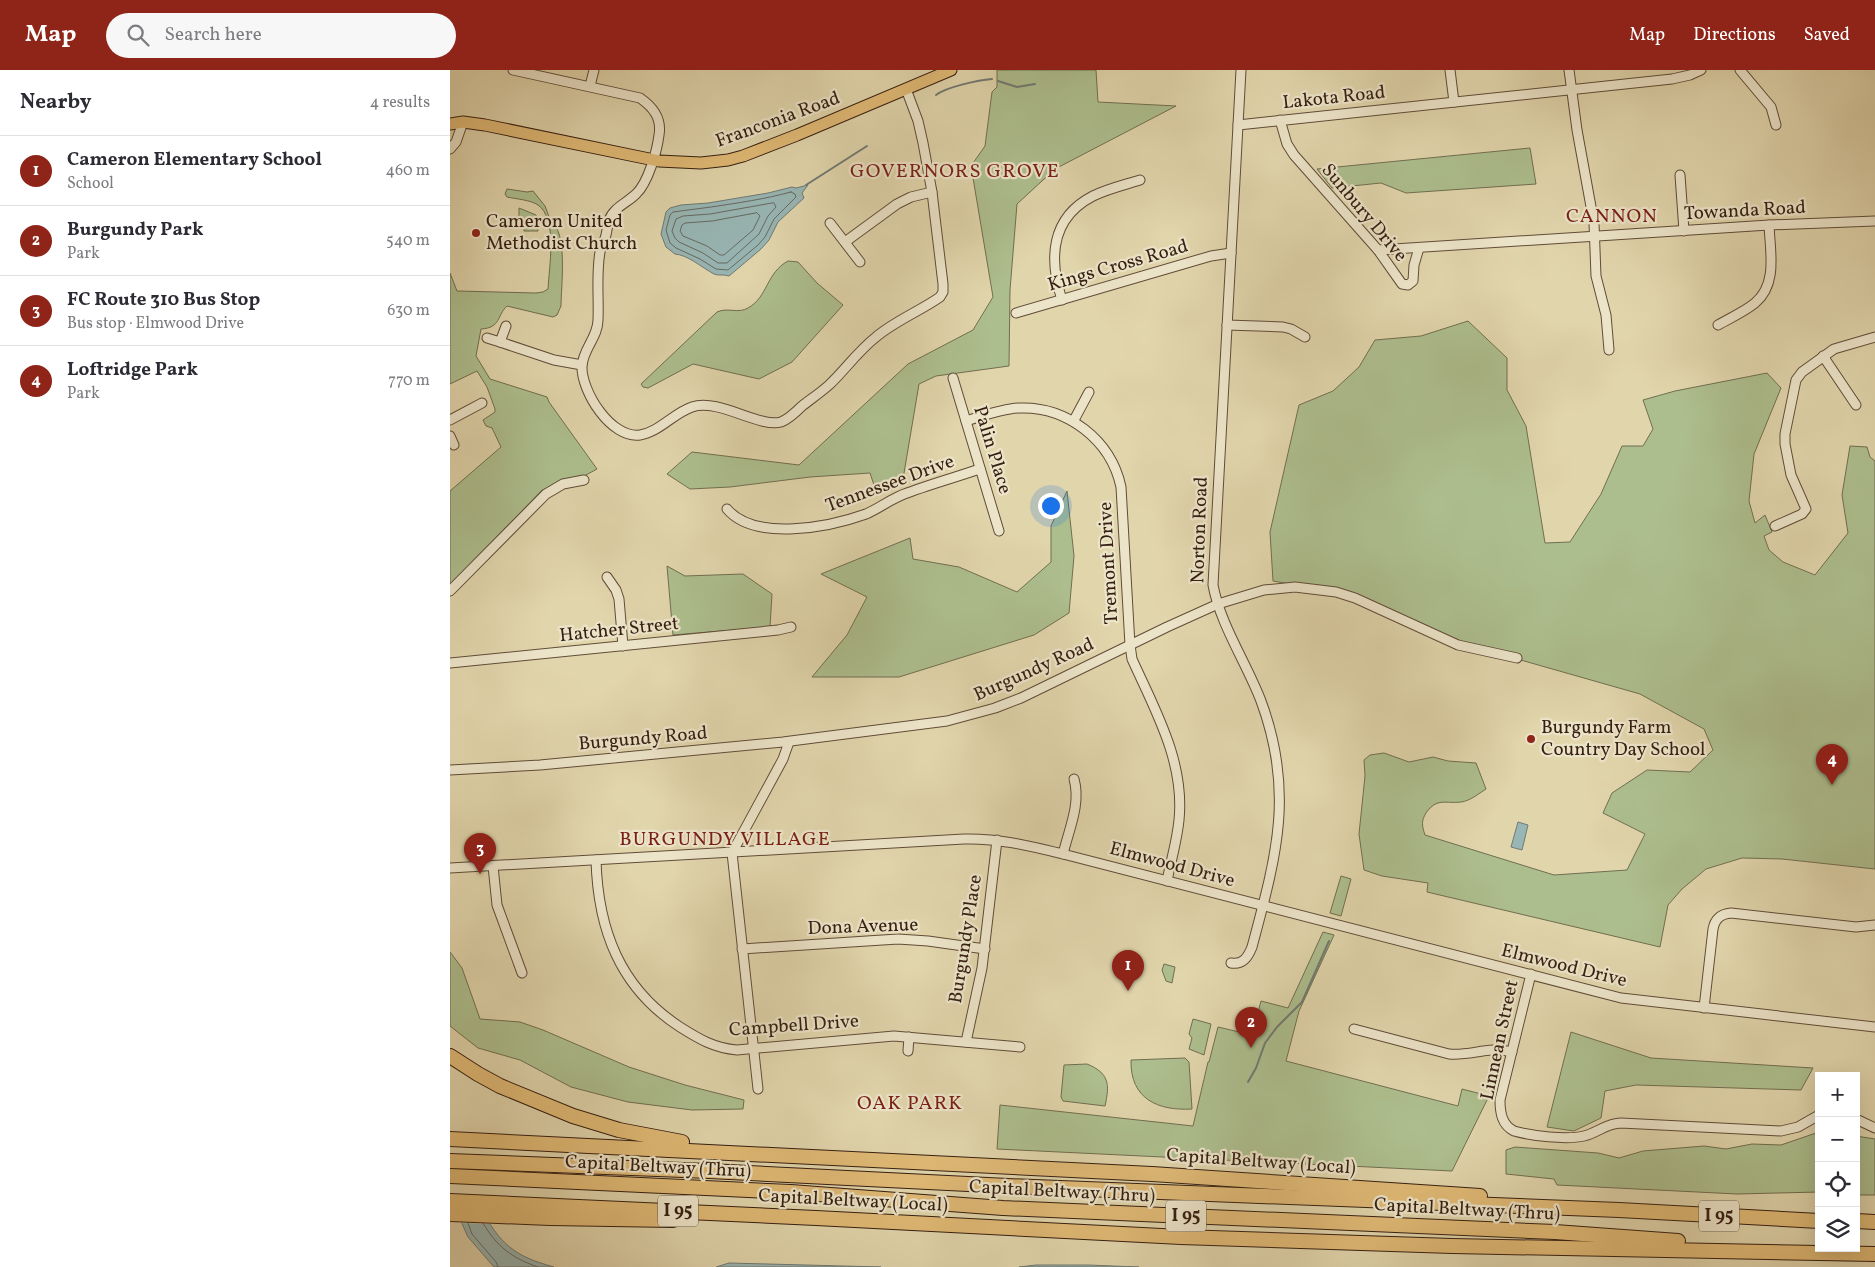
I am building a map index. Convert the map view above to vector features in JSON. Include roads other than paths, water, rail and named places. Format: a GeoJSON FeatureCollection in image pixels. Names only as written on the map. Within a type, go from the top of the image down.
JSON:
{"type":"FeatureCollection","features":[{"type":"Feature","properties":{"kind":"highway"},"geometry":{"type":"LineString","coordinates":[[450,1046],[492,1076],[528,1097]]}},
{"type":"Feature","properties":{"kind":"highway"},"geometry":{"type":"LineString","coordinates":[[450,1056],[478,1074],[573,1116],[619,1130],[666,1140],[749,1153]]}},
{"type":"Feature","properties":{"kind":"highway","name":"Capital Beltway (Local)"},"geometry":{"type":"LineString","coordinates":[[450,1139],[1284,1182],[1523,1199],[1619,1210]]}},
{"type":"Feature","properties":{"kind":"highway","name":"Capital Beltway (Thru)"},"geometry":{"type":"LineString","coordinates":[[450,1161],[709,1171],[1008,1186],[1619,1210]]}},
{"type":"Feature","properties":{"kind":"highway","name":"Capital Beltway (Thru)"},"geometry":{"type":"LineString","coordinates":[[450,1176],[790,1192],[1003,1208],[1556,1232],[1853,1254]]}},
{"type":"Feature","properties":{"kind":"highway","name":"Capital Beltway (Local)"},"geometry":{"type":"LineString","coordinates":[[450,1201],[1279,1240],[1853,1254]]}},
{"type":"Feature","properties":{"kind":"highway","name":"I 95"},"geometry":{"type":"LineString","coordinates":[[1619,1210],[1815,1221]]}},
{"type":"Feature","properties":{"kind":"highway"},"geometry":{"type":"LineString","coordinates":[[450,1214],[646,1220],[816,1218]]}},
{"type":"Feature","properties":{"kind":"highway"},"geometry":{"type":"LineString","coordinates":[[1860,1222],[1875,1222]]}},
{"type":"Feature","properties":{"kind":"highway","name":"I 95"},"geometry":{"type":"LineString","coordinates":[[1853,1254],[1875,1254]]}},
{"type":"Feature","properties":{"kind":"main road","name":"Franconia Road"},"geometry":{"type":"LineString","coordinates":[[450,116],[463,122],[552,138],[652,160],[687,163],[728,160],[797,135],[951,70]]}},
{"type":"Feature","properties":{"kind":"main road","name":"Franconia Road"},"geometry":{"type":"LineString","coordinates":[[450,124],[463,122]]}},
{"type":"Feature","properties":{"kind":"street"},"geometry":{"type":"LineString","coordinates":[[513,70],[640,98],[656,111],[660,127],[659,136],[643,185],[636,196],[614,211],[609,220],[606,237],[599,254],[597,329],[584,356],[582,365],[585,383],[604,417],[619,431],[632,436],[650,432],[690,408],[701,405],[719,407],[768,422],[782,421],[829,385],[877,336],[935,301],[944,292],[932,192],[920,131],[906,89]]}},
{"type":"Feature","properties":{"kind":"street"},"geometry":{"type":"LineString","coordinates":[[590,86],[594,70]]}},
{"type":"Feature","properties":{"kind":"street","name":"Norton Road"},"geometry":{"type":"LineString","coordinates":[[1231,963],[1242,962],[1249,955],[1274,864],[1279,832],[1280,798],[1277,765],[1271,735],[1261,702],[1218,604],[1213,578],[1241,70]]}},
{"type":"Feature","properties":{"kind":"street"},"geometry":{"type":"LineString","coordinates":[[1450,70],[1454,102]]}},
{"type":"Feature","properties":{"kind":"street"},"geometry":{"type":"LineString","coordinates":[[1569,70],[1594,223],[1596,276],[1606,315],[1608,350]]}},
{"type":"Feature","properties":{"kind":"street","name":"Lakota Road"},"geometry":{"type":"LineString","coordinates":[[1238,125],[1672,79],[1690,75],[1701,70]]}},
{"type":"Feature","properties":{"kind":"street"},"geometry":{"type":"LineString","coordinates":[[1740,70],[1771,107],[1776,125]]}},
{"type":"Feature","properties":{"kind":"street","name":"Sunbury Drive"},"geometry":{"type":"LineString","coordinates":[[1280,120],[1287,144],[1294,155],[1378,250],[1399,282],[1404,285],[1408,285],[1412,281],[1419,248]]}},
{"type":"Feature","properties":{"kind":"street"},"geometry":{"type":"LineString","coordinates":[[450,149],[455,144],[463,122]]}},
{"type":"Feature","properties":{"kind":"street"},"geometry":{"type":"LineString","coordinates":[[1680,175],[1684,231]]}},
{"type":"Feature","properties":{"kind":"street"},"geometry":{"type":"LineString","coordinates":[[1062,300],[1054,272],[1054,256],[1058,236],[1066,219],[1078,206],[1092,196],[1140,180]]}},
{"type":"Feature","properties":{"kind":"street"},"geometry":{"type":"LineString","coordinates":[[845,242],[896,204],[911,197],[932,192]]}},
{"type":"Feature","properties":{"kind":"street","name":"Towanda Road"},"geometry":{"type":"LineString","coordinates":[[1378,250],[1769,225],[1875,221]]}},
{"type":"Feature","properties":{"kind":"street"},"geometry":{"type":"LineString","coordinates":[[830,223],[860,262]]}},
{"type":"Feature","properties":{"kind":"street"},"geometry":{"type":"LineString","coordinates":[[1718,325],[1753,305],[1765,291],[1771,270],[1769,225]]}},
{"type":"Feature","properties":{"kind":"street","name":"Kings Cross Road"},"geometry":{"type":"LineString","coordinates":[[1016,313],[1211,256],[1231,253]]}},
{"type":"Feature","properties":{"kind":"street"},"geometry":{"type":"LineString","coordinates":[[1227,325],[1283,327],[1305,337]]}},
{"type":"Feature","properties":{"kind":"street"},"geometry":{"type":"LineString","coordinates":[[500,342],[506,326]]}},
{"type":"Feature","properties":{"kind":"street"},"geometry":{"type":"LineString","coordinates":[[1775,526],[1802,514],[1806,509],[1789,466],[1786,434],[1796,380],[1802,372],[1823,356],[1840,347],[1875,337]]}},
{"type":"Feature","properties":{"kind":"street"},"geometry":{"type":"LineString","coordinates":[[487,338],[554,360],[582,365]]}},
{"type":"Feature","properties":{"kind":"street"},"geometry":{"type":"LineString","coordinates":[[1823,356],[1856,405]]}},
{"type":"Feature","properties":{"kind":"street","name":"Palin Place"},"geometry":{"type":"LineString","coordinates":[[953,378],[999,531]]}},
{"type":"Feature","properties":{"kind":"street"},"geometry":{"type":"LineString","coordinates":[[1074,420],[1089,392]]}},
{"type":"Feature","properties":{"kind":"street"},"geometry":{"type":"LineString","coordinates":[[450,420],[482,403]]}},
{"type":"Feature","properties":{"kind":"street","name":"Tremont Drive"},"geometry":{"type":"LineString","coordinates":[[966,421],[1006,410],[1029,408],[1053,412],[1074,420],[1101,446],[1112,462],[1119,480],[1132,659],[1168,738],[1178,776],[1180,797],[1179,819],[1166,881]]}},
{"type":"Feature","properties":{"kind":"street","name":"Tennessee Drive"},"geometry":{"type":"LineString","coordinates":[[727,509],[736,518],[746,523],[776,528],[809,528],[831,524],[867,513],[905,493],[980,469]]}},
{"type":"Feature","properties":{"kind":"street"},"geometry":{"type":"LineString","coordinates":[[450,591],[546,494],[563,484],[584,480]]}},
{"type":"Feature","properties":{"kind":"street"},"geometry":{"type":"LineString","coordinates":[[607,576],[619,598],[623,646]]}},
{"type":"Feature","properties":{"kind":"street","name":"Burgundy Road"},"geometry":{"type":"LineString","coordinates":[[450,770],[540,765],[789,742],[918,726],[972,715],[1021,698],[1218,604],[1264,590],[1295,586],[1336,592],[1355,598],[1458,645],[1517,658]]}},
{"type":"Feature","properties":{"kind":"street","name":"Hatcher Street"},"geometry":{"type":"LineString","coordinates":[[450,663],[778,630],[791,627]]}},
{"type":"Feature","properties":{"kind":"street"},"geometry":{"type":"LineString","coordinates":[[758,1089],[732,853],[783,759],[789,742]]}},
{"type":"Feature","properties":{"kind":"street"},"geometry":{"type":"LineString","coordinates":[[1063,854],[1077,802],[1074,779]]}},
{"type":"Feature","properties":{"kind":"street","name":"Elmwood Drive"},"geometry":{"type":"LineString","coordinates":[[450,868],[964,838],[997,840],[1019,843],[1063,854],[1621,998],[1875,1027]]}},
{"type":"Feature","properties":{"kind":"street","name":"Burgundy Place"},"geometry":{"type":"LineString","coordinates":[[966,1042],[985,949],[997,840]]}},
{"type":"Feature","properties":{"kind":"street","name":"Campbell Drive"},"geometry":{"type":"LineString","coordinates":[[596,860],[596,883],[603,918],[621,965],[637,990],[660,1013],[703,1041],[725,1048],[753,1048],[877,1036],[910,1037],[1020,1047]]}},
{"type":"Feature","properties":{"kind":"street"},"geometry":{"type":"LineString","coordinates":[[493,866],[497,905],[522,973]]}},
{"type":"Feature","properties":{"kind":"street"},"geometry":{"type":"LineString","coordinates":[[1704,1008],[1714,923],[1721,915],[1730,913],[1856,927],[1875,925]]}},
{"type":"Feature","properties":{"kind":"street","name":"Dona Avenue"},"geometry":{"type":"LineString","coordinates":[[742,948],[898,939],[985,949]]}},
{"type":"Feature","properties":{"kind":"street","name":"Linnean Street"},"geometry":{"type":"LineString","coordinates":[[1531,974],[1501,1093],[1500,1106],[1505,1124],[1509,1128],[1520,1133],[1576,1138],[1592,1134],[1613,1123],[1781,1131],[1798,1127],[1816,1117]]}},
{"type":"Feature","properties":{"kind":"street"},"geometry":{"type":"LineString","coordinates":[[1354,1029],[1449,1054],[1496,1049],[1512,1052]]}},
{"type":"Feature","properties":{"kind":"street"},"geometry":{"type":"LineString","coordinates":[[908,1051],[910,1037]]}},
{"type":"Feature","properties":{"kind":"street"},"geometry":{"type":"LineString","coordinates":[[1860,1121],[1875,1128]]}},
{"type":"Feature","properties":{"kind":"water"},"geometry":{"type":"Polygon","coordinates":[[[808,185],[802,193],[804,198],[778,222],[769,240],[729,276],[714,274],[690,259],[675,254],[666,247],[661,234],[666,212],[670,208],[808,185]]]}},
{"type":"Feature","properties":{"kind":"water"},"geometry":{"type":"Polygon","coordinates":[[[1518,822],[1528,825],[1522,850],[1511,847],[1518,822]]]}},
{"type":"Feature","properties":{"kind":"water"},"geometry":{"type":"Polygon","coordinates":[[[455,1208],[480,1208],[495,1231],[509,1247],[528,1258],[554,1267],[494,1267],[468,1237],[455,1208]]]}},
{"type":"Feature","properties":{"kind":"water"},"geometry":{"type":"Polygon","coordinates":[[[729,1263],[881,1267],[716,1267],[729,1263]]]}},
{"type":"Feature","properties":{"kind":"water"},"geometry":{"type":"Polygon","coordinates":[[[1036,1265],[1088,1265],[1139,1267],[1019,1267],[1036,1265]]]}},
{"type":"Feature","properties":{"kind":"waterway"},"geometry":{"type":"LineString","coordinates":[[936,95],[971,82],[992,79]]}},
{"type":"Feature","properties":{"kind":"waterway"},"geometry":{"type":"LineString","coordinates":[[998,81],[1017,87],[1035,84]]}},
{"type":"Feature","properties":{"kind":"waterway"},"geometry":{"type":"LineString","coordinates":[[806,185],[867,146]]}},
{"type":"Feature","properties":{"kind":"waterway"},"geometry":{"type":"LineString","coordinates":[[1248,1082],[1256,1068],[1265,1043],[1277,1027],[1302,1002],[1329,941]]}},
{"type":"Feature","properties":{"kind":"place","name":"Cameron United Methodist Church"},"geometry":{"type":"Point","coordinates":[476,233]}},
{"type":"Feature","properties":{"kind":"place","name":"Burgundy Farm Country Day School"},"geometry":{"type":"Point","coordinates":[1531,739]}},
{"type":"Feature","properties":{"kind":"place","name":"Loftridge Park"},"geometry":{"type":"Point","coordinates":[1832,785]}},
{"type":"Feature","properties":{"kind":"place","name":"FC Route 310 Bus Stop"},"geometry":{"type":"Point","coordinates":[480,874]}},
{"type":"Feature","properties":{"kind":"place","name":"Cameron Elementary School"},"geometry":{"type":"Point","coordinates":[1128,991]}},
{"type":"Feature","properties":{"kind":"place","name":"Burgundy Park"},"geometry":{"type":"Point","coordinates":[1251,1048]}},
{"type":"Feature","properties":{"kind":"district","name":"GOVERNORS GROVE"},"geometry":{"type":"Point","coordinates":[955,172]}},
{"type":"Feature","properties":{"kind":"district","name":"CANNON"},"geometry":{"type":"Point","coordinates":[1612,217]}},
{"type":"Feature","properties":{"kind":"district","name":"BURGUNDY VILLAGE"},"geometry":{"type":"Point","coordinates":[725,840]}},
{"type":"Feature","properties":{"kind":"district","name":"OAK PARK"},"geometry":{"type":"Point","coordinates":[910,1104]}}]}
